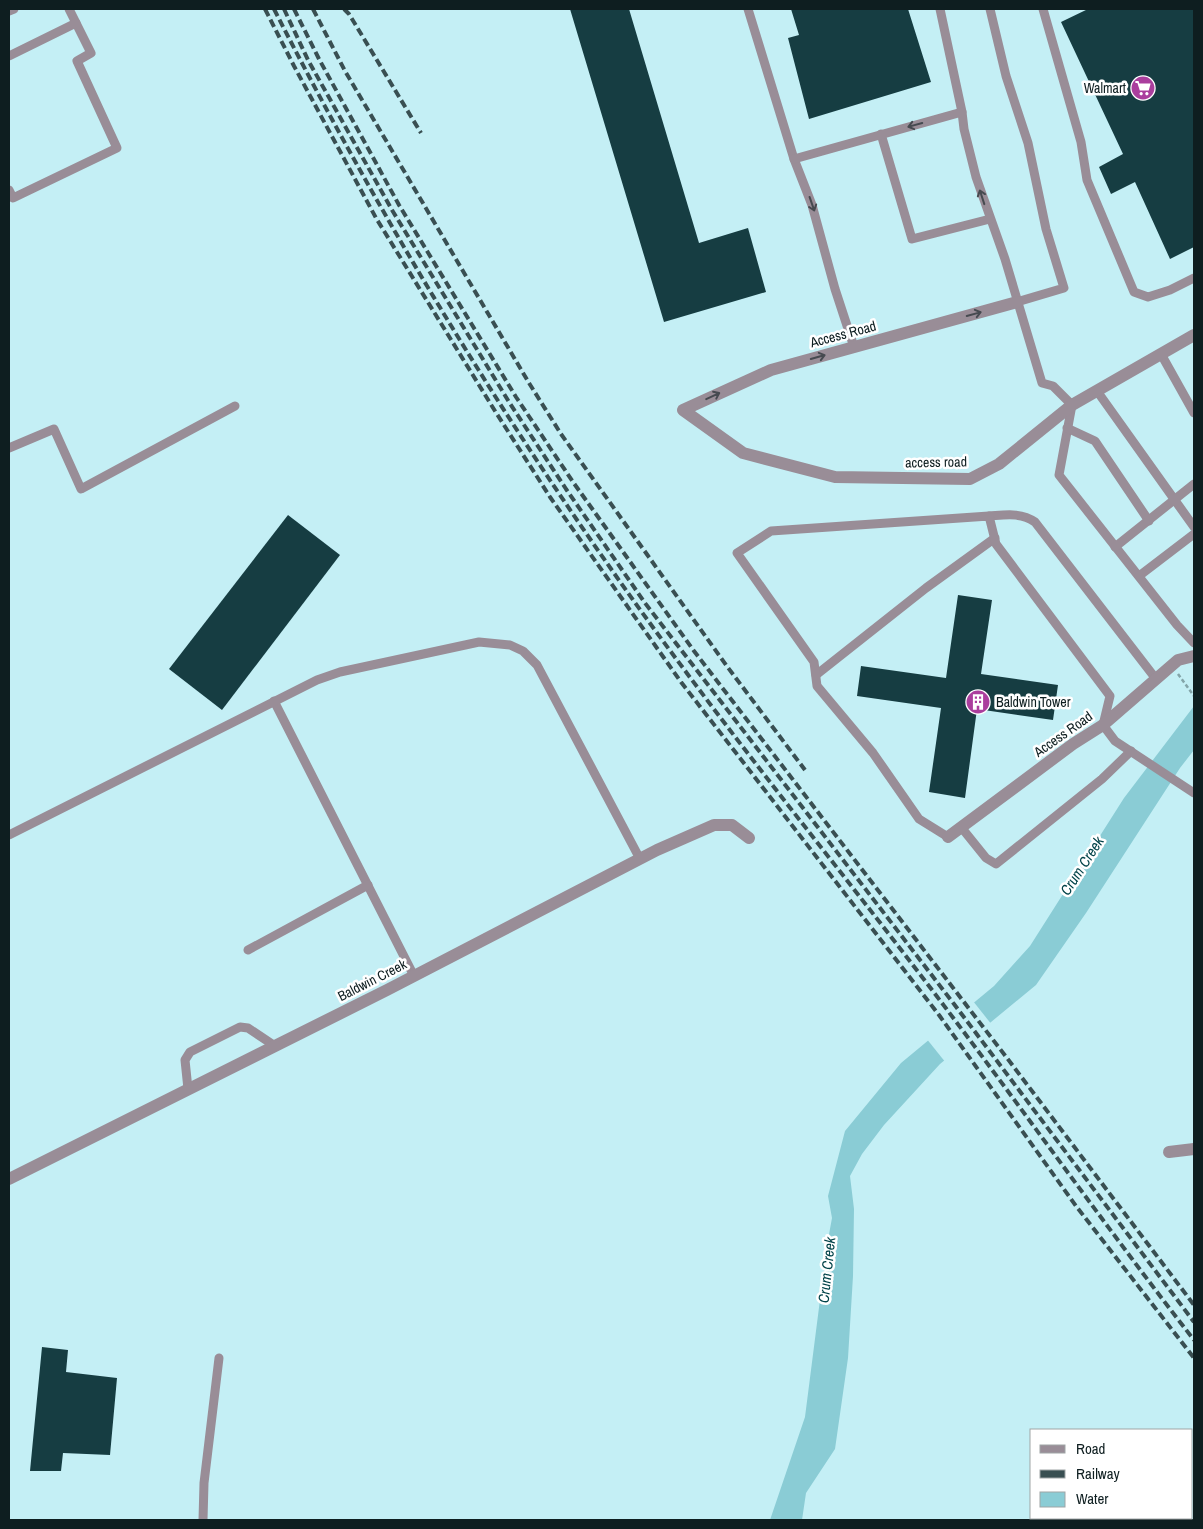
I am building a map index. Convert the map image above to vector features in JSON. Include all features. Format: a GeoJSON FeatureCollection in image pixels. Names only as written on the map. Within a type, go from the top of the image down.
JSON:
{"type":"FeatureCollection","features":[{"type":"Feature","properties":{"kind":"street","name":"Access Road"},"geometry":{"type":"LineString","coordinates":[[683,410],[771,370],[1017,302]]}},
{"type":"Feature","properties":{"kind":"street","name":"access road"},"geometry":{"type":"LineString","coordinates":[[683,410],[742,453],[835,478],[970,479],[999,464],[1072,405],[1194,335]]}},
{"type":"Feature","properties":{"kind":"street","name":"Access Road"},"geometry":{"type":"LineString","coordinates":[[948,838],[1073,744],[1103,725],[1178,660],[1194,656]]}},
{"type":"Feature","properties":{"kind":"street","name":"Baldwin Creek"},"geometry":{"type":"LineString","coordinates":[[9,1179],[414,976],[640,859],[714,825],[732,825],[749,838]]}},
{"type":"Feature","properties":{"kind":"street"},"geometry":{"type":"LineString","coordinates":[[1169,1152],[1194,1149]]}},
{"type":"Feature","properties":{"kind":"lane"},"geometry":{"type":"LineString","coordinates":[[9,11],[14,9]]}},
{"type":"Feature","properties":{"kind":"lane"},"geometry":{"type":"LineString","coordinates":[[9,190],[13,198],[117,148],[77,61],[91,53],[69,9]]}},
{"type":"Feature","properties":{"kind":"lane"},"geometry":{"type":"LineString","coordinates":[[748,9],[794,159],[812,205],[835,289],[854,347]]}},
{"type":"Feature","properties":{"kind":"lane"},"geometry":{"type":"LineString","coordinates":[[941,9],[964,129],[976,176],[1042,383],[1053,386],[1072,405],[1059,476],[1177,625],[1194,643]]}},
{"type":"Feature","properties":{"kind":"lane"},"geometry":{"type":"LineString","coordinates":[[990,9],[1006,76],[1028,143],[1046,229],[1064,288],[1017,302]]}},
{"type":"Feature","properties":{"kind":"lane"},"geometry":{"type":"LineString","coordinates":[[1043,9],[1081,142],[1087,180],[1134,292],[1148,297],[1170,290],[1194,278]]}},
{"type":"Feature","properties":{"kind":"lane"},"geometry":{"type":"LineString","coordinates":[[9,56],[76,23]]}},
{"type":"Feature","properties":{"kind":"lane"},"geometry":{"type":"LineString","coordinates":[[794,159],[962,112]]}},
{"type":"Feature","properties":{"kind":"lane"},"geometry":{"type":"LineString","coordinates":[[881,134],[912,239],[990,219]]}},
{"type":"Feature","properties":{"kind":"lane"},"geometry":{"type":"LineString","coordinates":[[1161,354],[1194,413]]}},
{"type":"Feature","properties":{"kind":"lane"},"geometry":{"type":"LineString","coordinates":[[1097,391],[1194,527]]}},
{"type":"Feature","properties":{"kind":"lane"},"geometry":{"type":"LineString","coordinates":[[9,448],[54,429],[81,489],[235,406]]}},
{"type":"Feature","properties":{"kind":"lane"},"geometry":{"type":"LineString","coordinates":[[1067,428],[1095,440],[1148,521]]}},
{"type":"Feature","properties":{"kind":"lane"},"geometry":{"type":"LineString","coordinates":[[1115,547],[1194,484]]}},
{"type":"Feature","properties":{"kind":"lane"},"geometry":{"type":"LineString","coordinates":[[948,838],[919,819],[873,754],[818,686],[814,662],[737,553],[770,531],[1015,514],[1027,517],[1035,522],[1156,679]]}},
{"type":"Feature","properties":{"kind":"lane"},"geometry":{"type":"LineString","coordinates":[[989,516],[996,544],[1110,696],[1103,725],[1115,740],[1194,793]]}},
{"type":"Feature","properties":{"kind":"lane"},"geometry":{"type":"LineString","coordinates":[[1139,576],[1194,534]]}},
{"type":"Feature","properties":{"kind":"lane"},"geometry":{"type":"LineString","coordinates":[[816,675],[926,588],[995,538]]}},
{"type":"Feature","properties":{"kind":"lane"},"geometry":{"type":"LineString","coordinates":[[9,835],[317,680],[340,672],[479,642],[510,645],[523,651],[537,665],[640,859]]}},
{"type":"Feature","properties":{"kind":"lane"},"geometry":{"type":"LineString","coordinates":[[274,701],[414,976]]}},
{"type":"Feature","properties":{"kind":"lane"},"geometry":{"type":"LineString","coordinates":[[961,827],[986,858],[996,864],[1102,779],[1130,751]]}},
{"type":"Feature","properties":{"kind":"lane"},"geometry":{"type":"LineString","coordinates":[[248,950],[368,886]]}},
{"type":"Feature","properties":{"kind":"lane"},"geometry":{"type":"LineString","coordinates":[[188,1089],[185,1060],[190,1052],[240,1027],[248,1028],[275,1046]]}},
{"type":"Feature","properties":{"kind":"lane"},"geometry":{"type":"LineString","coordinates":[[204,1520],[204,1483],[219,1358]]}},
{"type":"Feature","properties":{"kind":"path"},"geometry":{"type":"LineString","coordinates":[[1172,665],[1194,696]]}},
{"type":"Feature","properties":{"kind":"water","name":"Crum Creek"},"geometry":{"type":"Polygon","coordinates":[[[1194,706],[1194,750],[1180,768],[1086,913],[1036,985],[940,1064],[884,1125],[862,1154],[850,1176],[854,1209],[853,1276],[848,1358],[835,1449],[806,1493],[802,1520],[770,1520],[805,1417],[832,1218],[828,1196],[845,1131],[901,1063],[994,986],[1030,946],[1124,798],[1194,706]]]}},
{"type":"Feature","properties":{"kind":"pier"},"geometry":{"type":"Polygon","coordinates":[[[973,1001],[992,1025],[946,1063],[926,1038],[973,1001]]]}},
{"type":"Feature","properties":{"kind":"building"},"geometry":{"type":"Polygon","coordinates":[[[570,9],[629,9],[699,243],[748,228],[766,292],[664,322],[570,9]]]}},
{"type":"Feature","properties":{"kind":"building"},"geometry":{"type":"Polygon","coordinates":[[[791,9],[908,9],[931,82],[809,119],[788,38],[799,35],[791,9]]]}},
{"type":"Feature","properties":{"kind":"building","name":"Walmart"},"geometry":{"type":"Polygon","coordinates":[[[1088,9],[1194,9],[1194,247],[1170,259],[1135,182],[1111,194],[1099,167],[1123,154],[1061,22],[1088,9]]]}},
{"type":"Feature","properties":{"kind":"building"},"geometry":{"type":"Polygon","coordinates":[[[288,515],[340,555],[222,710],[169,669],[288,515]]]}},
{"type":"Feature","properties":{"kind":"building","name":"Baldwin Tower"},"geometry":{"type":"Polygon","coordinates":[[[958,595],[992,600],[981,674],[1058,685],[1053,720],[977,709],[965,798],[929,792],[941,708],[857,696],[861,666],[946,678],[958,595]]]}},
{"type":"Feature","properties":{"kind":"building"},"geometry":{"type":"Polygon","coordinates":[[[42,1347],[68,1350],[66,1372],[117,1378],[110,1455],[63,1453],[61,1471],[30,1471],[42,1347]]]}},
{"type":"Feature","properties":{"kind":"railway"},"geometry":{"type":"LineString","coordinates":[[265,9],[376,218],[550,497],[681,682],[939,1015],[1076,1206],[1194,1358]]}},
{"type":"Feature","properties":{"kind":"railway"},"geometry":{"type":"LineString","coordinates":[[274,9],[319,96],[415,266],[518,432],[572,513],[686,672],[945,1007],[1194,1340]]}},
{"type":"Feature","properties":{"kind":"railway"},"geometry":{"type":"LineString","coordinates":[[284,9],[308,60],[392,210],[509,402],[566,489],[645,603],[954,1004],[1194,1322]]}},
{"type":"Feature","properties":{"kind":"railway"},"geometry":{"type":"LineString","coordinates":[[294,9],[319,59],[399,205],[516,397],[573,482],[694,651],[1194,1305]]}},
{"type":"Feature","properties":{"kind":"railway"},"geometry":{"type":"LineString","coordinates":[[313,9],[345,71],[561,434],[726,665],[805,770]]}},
{"type":"Feature","properties":{"kind":"railway"},"geometry":{"type":"LineString","coordinates":[[344,9],[349,14],[421,133]]}},
{"type":"Feature","properties":{"kind":"place","name":"Walmart"},"geometry":{"type":"Point","coordinates":[1143,88]}},
{"type":"Feature","properties":{"kind":"place","name":"Baldwin Tower"},"geometry":{"type":"Point","coordinates":[978,702]}}]}
